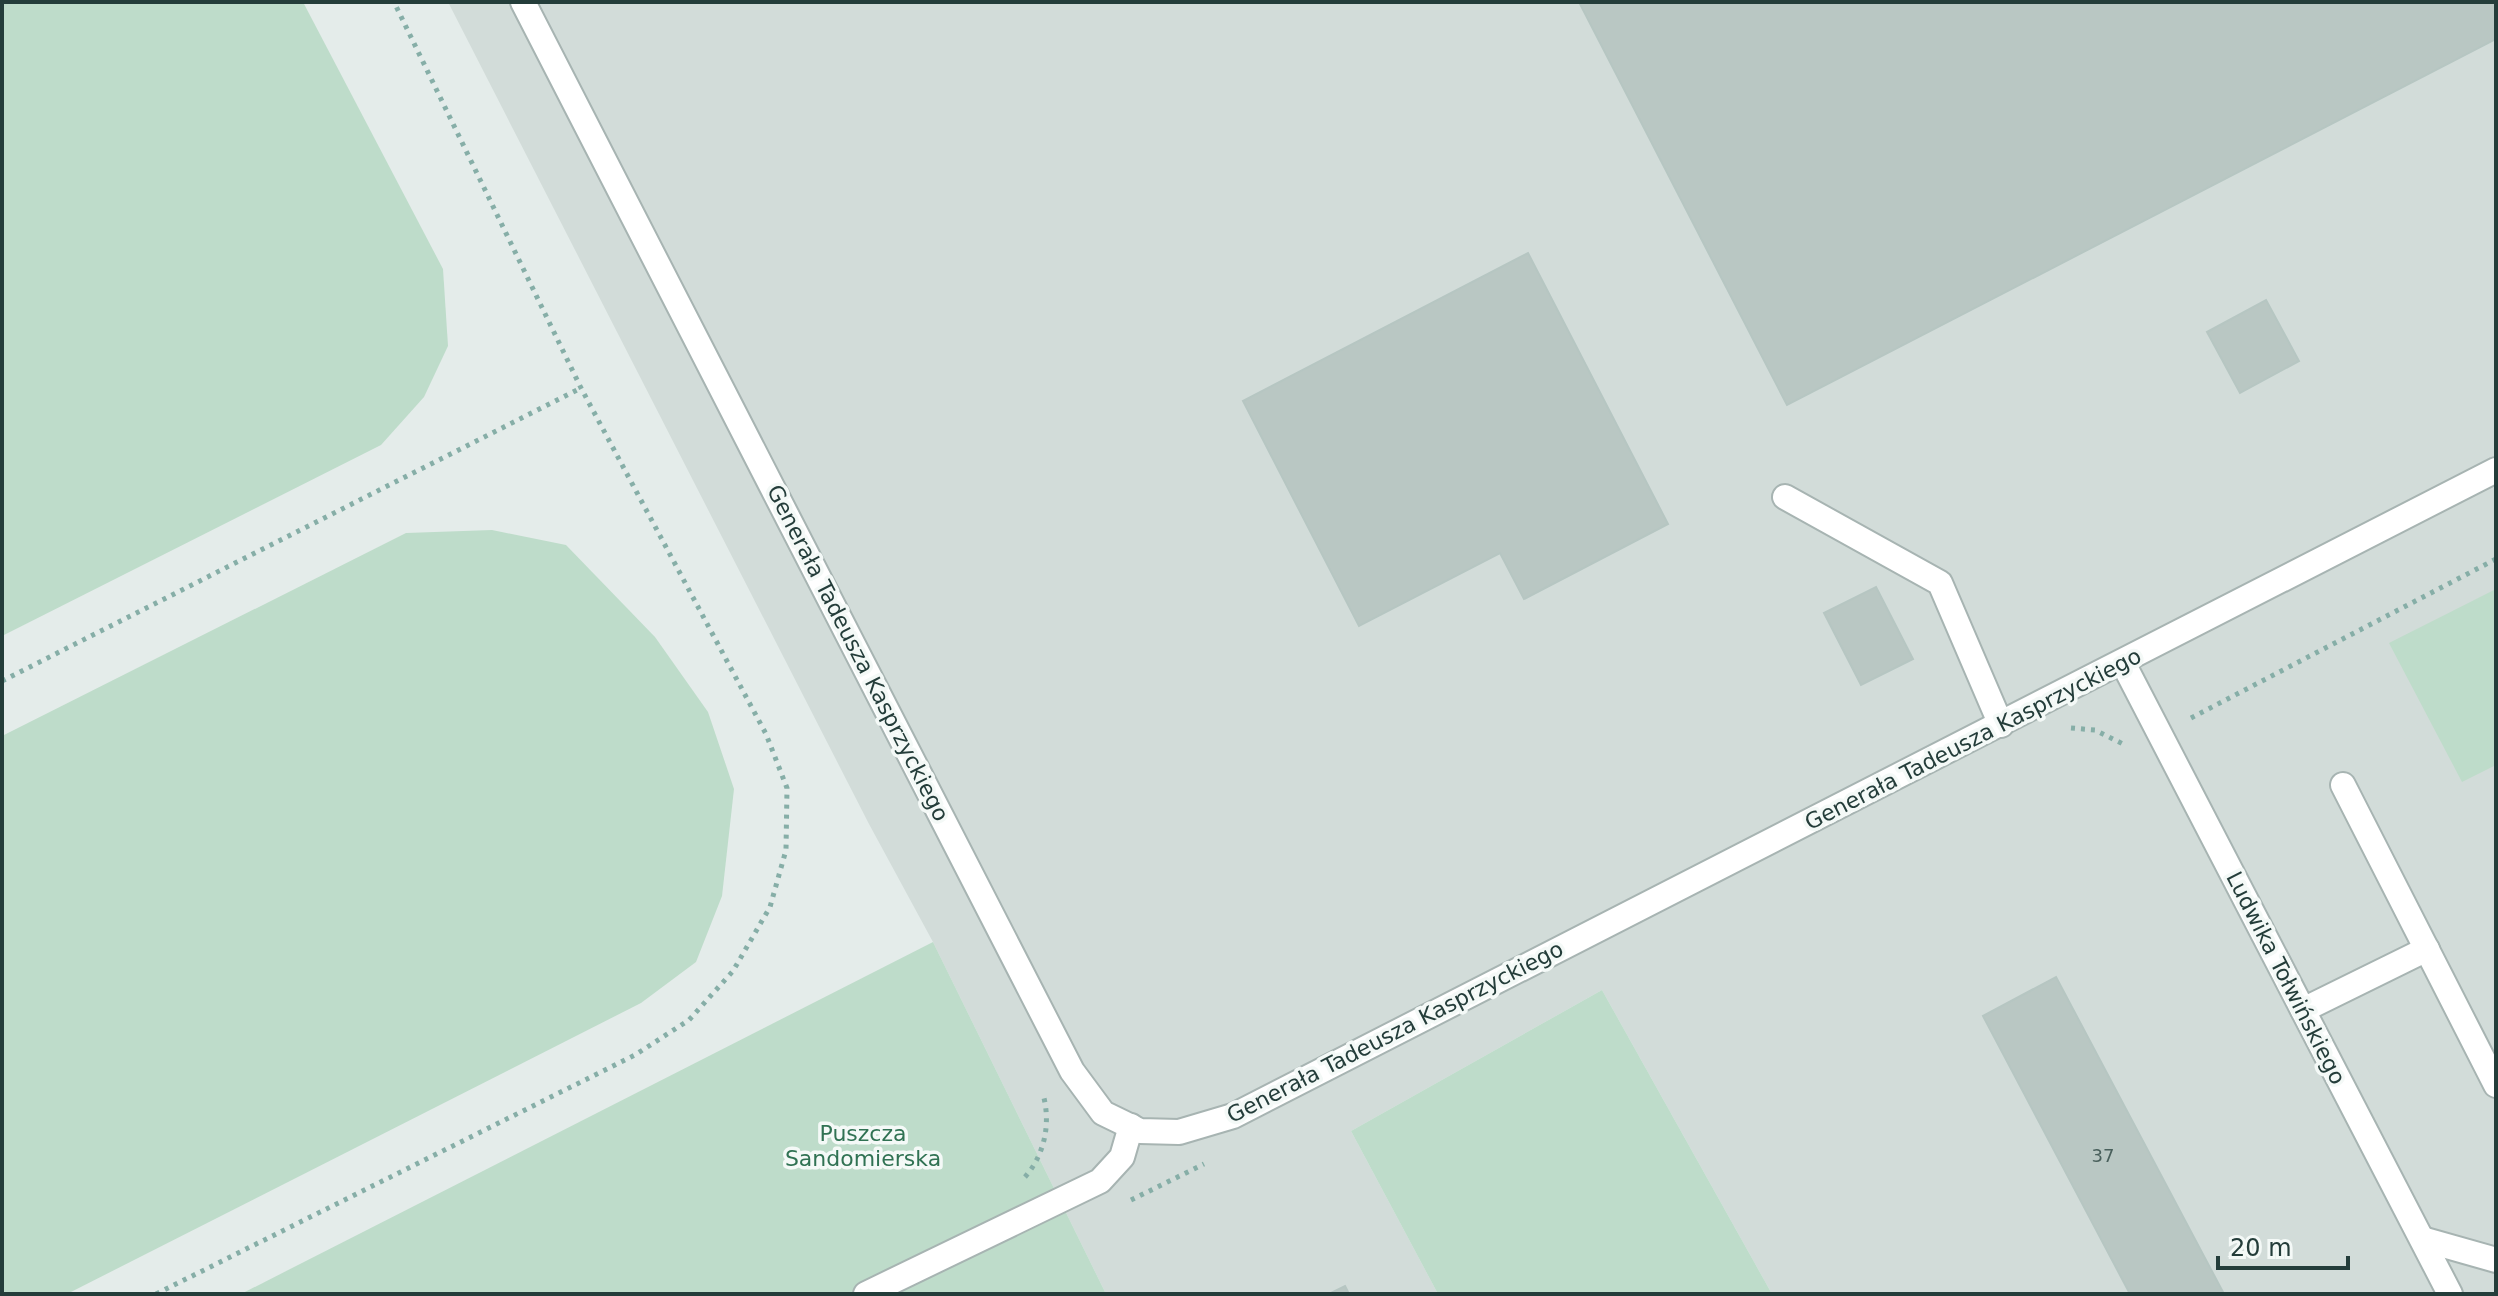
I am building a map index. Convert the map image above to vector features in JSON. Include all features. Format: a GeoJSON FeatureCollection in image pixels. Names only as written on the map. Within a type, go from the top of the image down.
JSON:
{"type":"FeatureCollection","features":[{"type":"Feature","properties":{"kind":"street","name":"Generała Tadeusza Kasprzyckiego"},"geometry":{"type":"LineString","coordinates":[[523,2],[1072,1071],[1103,1113],[1140,1131],[1179,1132],[1233,1116],[2496,470]]}},
{"type":"Feature","properties":{"kind":"street"},"geometry":{"type":"LineString","coordinates":[[1785,497],[1940,583],[2001,725]]}},
{"type":"Feature","properties":{"kind":"street","name":"Ludwika Tołwińskiego"},"geometry":{"type":"LineString","coordinates":[[2123,663],[2450,1294]]}},
{"type":"Feature","properties":{"kind":"street"},"geometry":{"type":"LineString","coordinates":[[2343,785],[2496,1085]]}},
{"type":"Feature","properties":{"kind":"street"},"geometry":{"type":"LineString","coordinates":[[2303,1010],[2427,949]]}},
{"type":"Feature","properties":{"kind":"street"},"geometry":{"type":"LineString","coordinates":[[866,1294],[1100,1181],[1122,1157],[1131,1126]]}},
{"type":"Feature","properties":{"kind":"street"},"geometry":{"type":"LineString","coordinates":[[2422,1239],[2496,1260]]}},
{"type":"Feature","properties":{"kind":"path"},"geometry":{"type":"LineString","coordinates":[[156,1294],[635,1055],[689,1020],[733,971],[770,907],[786,850],[787,788],[766,734],[581,388],[394,2]]}},
{"type":"Feature","properties":{"kind":"path"},"geometry":{"type":"LineString","coordinates":[[2,681],[581,388]]}},
{"type":"Feature","properties":{"kind":"path"},"geometry":{"type":"LineString","coordinates":[[2061,733],[2074,727],[2095,730],[2131,748],[2496,559]]}},
{"type":"Feature","properties":{"kind":"path"},"geometry":{"type":"LineString","coordinates":[[1019,1184],[1033,1168],[1045,1141],[1047,1109],[1041,1088]]}},
{"type":"Feature","properties":{"kind":"path"},"geometry":{"type":"LineString","coordinates":[[1121,1205],[1204,1164]]}},
{"type":"Feature","properties":{"kind":"shaded area"},"geometry":{"type":"Polygon","coordinates":[[[448,2],[2496,2],[2496,1294],[1772,1294],[1602,990],[1351,1131],[1438,1294],[1106,1294],[933,942],[869,824],[448,2]]]}},
{"type":"Feature","properties":{"kind":"green space"},"geometry":{"type":"Polygon","coordinates":[[[2,2],[303,2],[443,269],[448,346],[424,397],[381,445],[2,636],[2,2]]]}},
{"type":"Feature","properties":{"kind":"green space"},"geometry":{"type":"Polygon","coordinates":[[[492,530],[566,545],[655,637],[708,712],[734,789],[722,896],[696,962],[641,1003],[67,1294],[2,1294],[2,736],[406,533],[492,530]]]}},
{"type":"Feature","properties":{"kind":"green space"},"geometry":{"type":"Polygon","coordinates":[[[2496,589],[2496,765],[2462,782],[2389,643],[2496,589]]]}},
{"type":"Feature","properties":{"kind":"green space","name":"Puszcza Sandomierska"},"geometry":{"type":"Polygon","coordinates":[[[933,942],[1106,1294],[241,1294],[933,942]]]}},
{"type":"Feature","properties":{"kind":"green space"},"geometry":{"type":"Polygon","coordinates":[[[1602,990],[1772,1294],[1438,1294],[1351,1131],[1602,990]]]}},
{"type":"Feature","properties":{"kind":"building"},"geometry":{"type":"Polygon","coordinates":[[[1579,2],[2496,2],[2496,39],[1787,405],[1579,2]]]}},
{"type":"Feature","properties":{"kind":"building"},"geometry":{"type":"Polygon","coordinates":[[[1528,253],[1668,524],[1524,599],[1500,553],[1359,626],[1243,401],[1528,253]]]}},
{"type":"Feature","properties":{"kind":"building"},"geometry":{"type":"Polygon","coordinates":[[[2266,300],[2299,361],[2240,393],[2207,332],[2266,300]]]}},
{"type":"Feature","properties":{"kind":"building"},"geometry":{"type":"Polygon","coordinates":[[[1876,587],[1913,659],[1861,685],[1824,613],[1876,587]]]}},
{"type":"Feature","properties":{"kind":"building"},"geometry":{"type":"Polygon","coordinates":[[[2056,977],[2224,1294],[2130,1294],[1983,1016],[2056,977]]]}},
{"type":"Feature","properties":{"kind":"building"},"geometry":{"type":"Polygon","coordinates":[[[1345,1286],[1349,1294],[1329,1294],[1345,1286]]]}}]}
